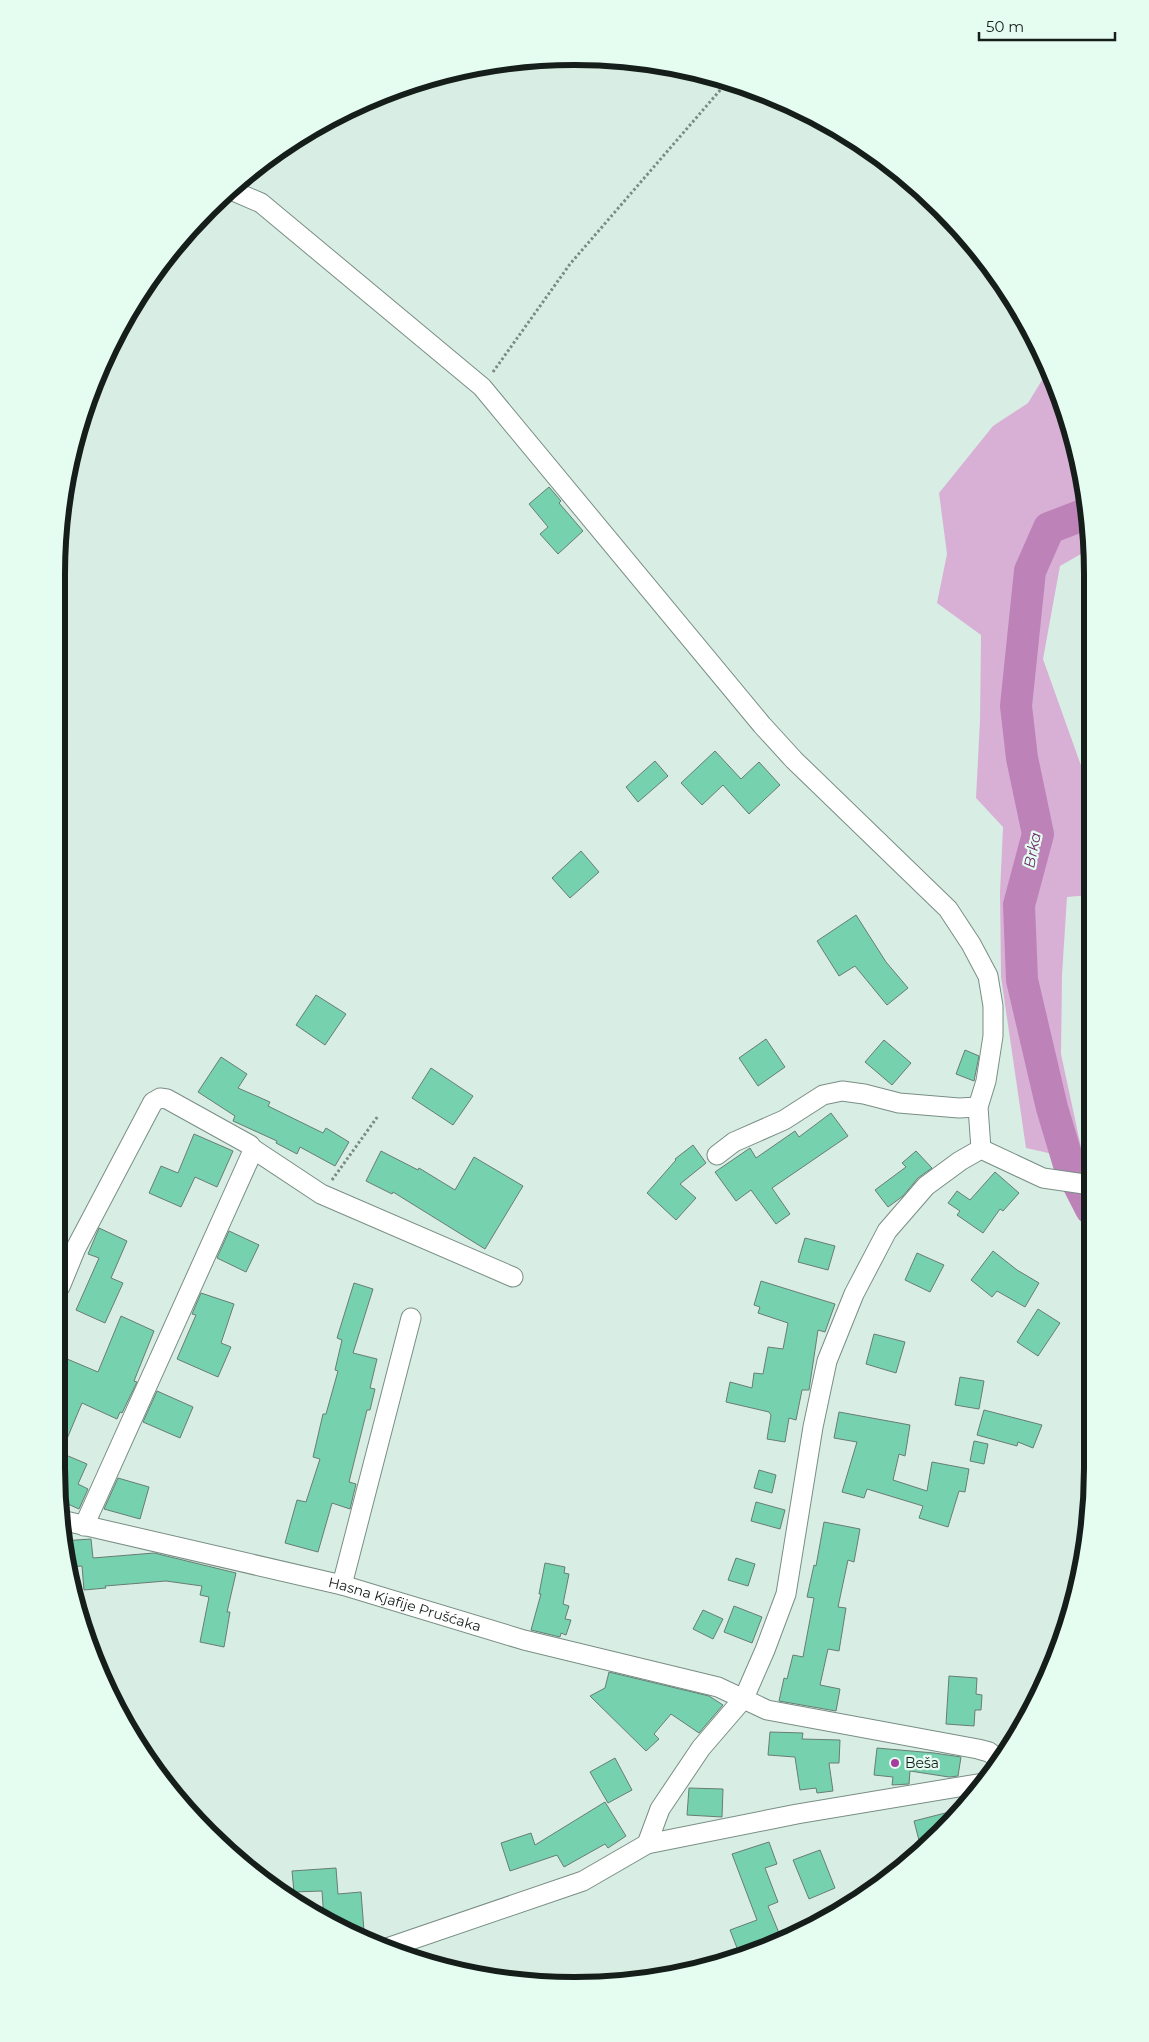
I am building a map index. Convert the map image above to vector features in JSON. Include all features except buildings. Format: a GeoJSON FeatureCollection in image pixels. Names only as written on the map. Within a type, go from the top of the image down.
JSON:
{"type":"FeatureCollection","features":[{"type":"Feature","properties":{"kind":"street"},"geometry":{"type":"LineString","coordinates":[[237,193],[260,203],[482,387],[762,725],[794,760],[948,909],[971,944],[988,976],[993,1006],[991,1045],[986,1081],[978,1107],[981,1149]]}},
{"type":"Feature","properties":{"kind":"street"},"geometry":{"type":"LineString","coordinates":[[717,1155],[734,1142],[784,1120],[823,1095],[842,1091],[864,1094],[899,1103],[958,1108],[978,1107]]}},
{"type":"Feature","properties":{"kind":"street"},"geometry":{"type":"LineString","coordinates":[[65,1275],[76,1248],[153,1102],[160,1098],[167,1099],[250,1145],[253,1149],[321,1194],[513,1277]]}},
{"type":"Feature","properties":{"kind":"street"},"geometry":{"type":"LineString","coordinates":[[84,1526],[253,1149]]}},
{"type":"Feature","properties":{"kind":"street"},"geometry":{"type":"LineString","coordinates":[[981,1149],[1042,1178],[1084,1184]]}},
{"type":"Feature","properties":{"kind":"street"},"geometry":{"type":"LineString","coordinates":[[647,1844],[660,1809],[700,1748],[744,1698],[766,1650],[786,1594],[813,1427],[827,1361],[854,1294],[887,1231],[926,1186],[960,1161],[981,1149]]}},
{"type":"Feature","properties":{"kind":"street"},"geometry":{"type":"LineString","coordinates":[[342,1586],[411,1318]]}},
{"type":"Feature","properties":{"kind":"street","name":"Hasna Kjafije Prušćaka"},"geometry":{"type":"LineString","coordinates":[[68,1522],[342,1586],[524,1640],[718,1687],[767,1710],[978,1749],[989,1752],[994,1756]]}},
{"type":"Feature","properties":{"kind":"street"},"geometry":{"type":"LineString","coordinates":[[397,1945],[583,1881],[647,1844],[797,1814],[973,1785]]}},
{"type":"Feature","properties":{"kind":"path"},"geometry":{"type":"LineString","coordinates":[[482,387],[570,264],[723,87]]}},
{"type":"Feature","properties":{"kind":"path"},"geometry":{"type":"LineString","coordinates":[[321,1194],[378,1116]]}},
{"type":"Feature","properties":{"kind":"shaded area"},"geometry":{"type":"Polygon","coordinates":[[[1044,377],[1067,443],[1080,508],[1083,541],[1083,553],[1060,566],[1043,659],[1084,774],[1084,896],[1067,897],[1062,975],[1061,1054],[1084,1161],[1026,1148],[1001,977],[1000,892],[1003,827],[976,798],[980,720],[981,635],[937,603],[947,554],[939,493],[993,426],[1028,403],[1044,377]]]}},
{"type":"Feature","properties":{"kind":"waterway","name":"Brka"},"geometry":{"type":"LineString","coordinates":[[1081,516],[1049,528],[1030,571],[1016,706],[1022,758],[1038,834],[1019,905],[1022,980],[1052,1108],[1070,1168],[1084,1195]]}},
{"type":"Feature","properties":{"kind":"place","name":"Beša"},"geometry":{"type":"Point","coordinates":[895,1763]}}]}
